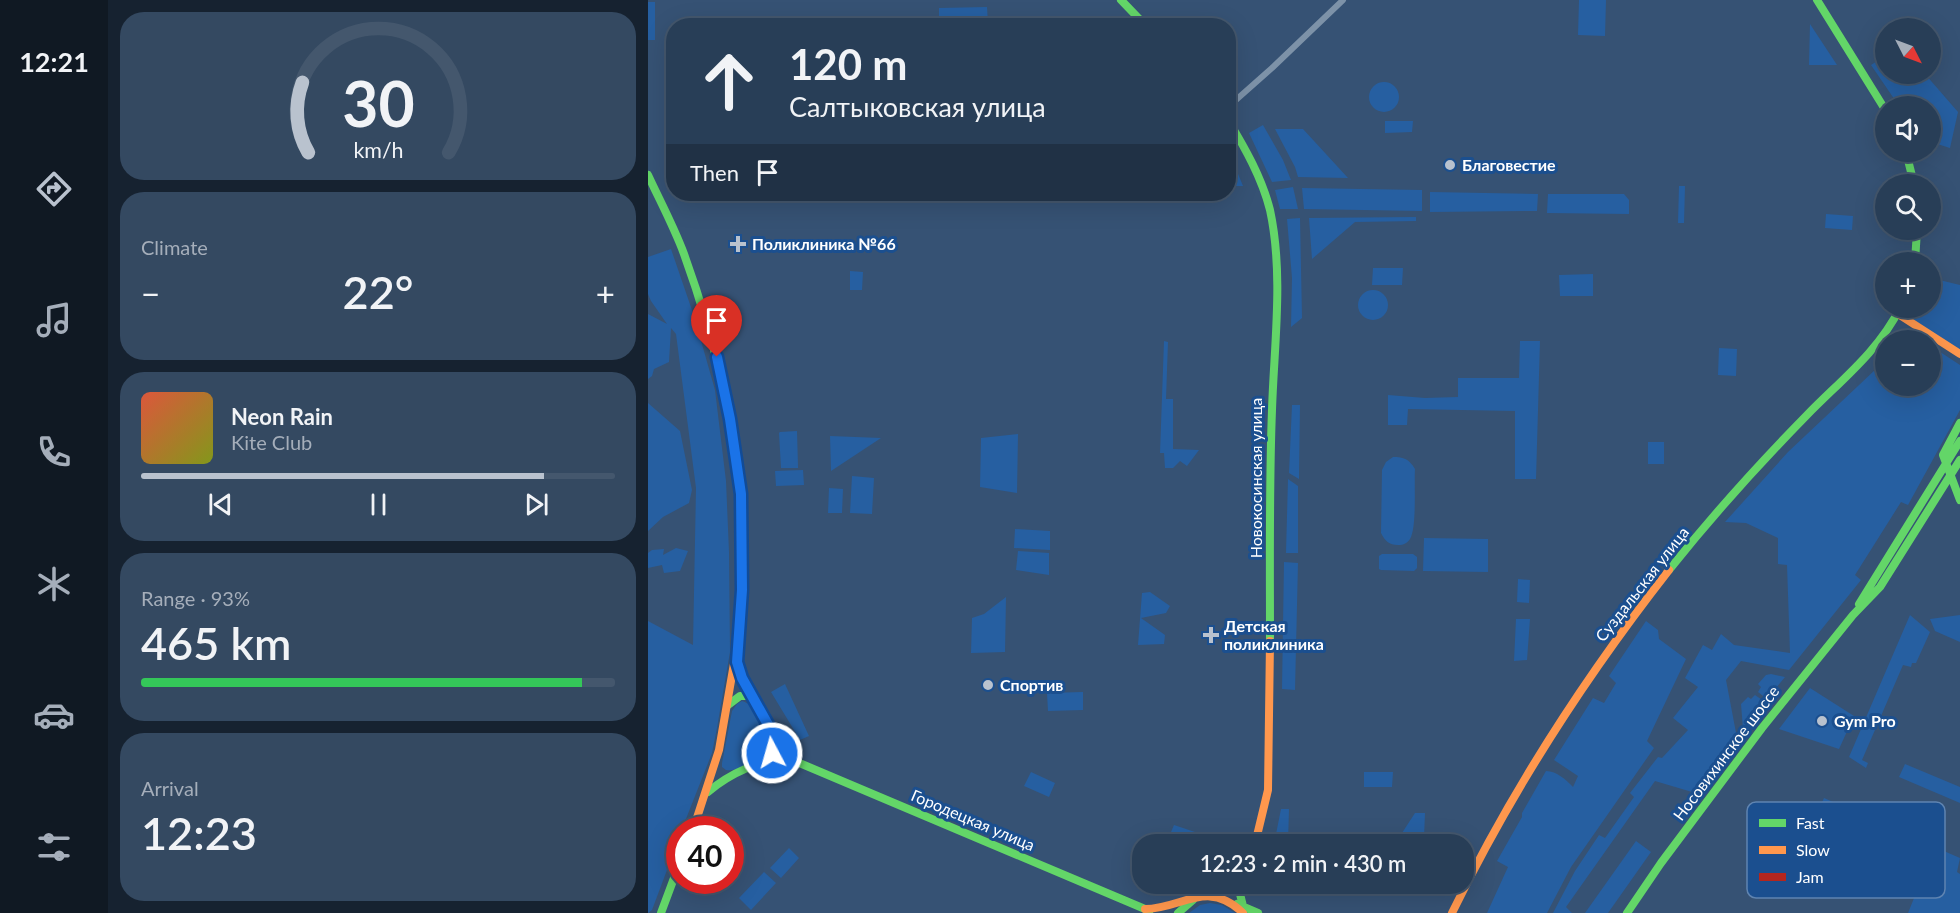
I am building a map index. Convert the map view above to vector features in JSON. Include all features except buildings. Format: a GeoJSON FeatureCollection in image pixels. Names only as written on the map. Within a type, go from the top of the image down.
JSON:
{"type":"FeatureCollection","features":[{"type":"Feature","properties":{"kind":"street"},"geometry":{"type":"LineString","coordinates":[[1121,0],[1138,18]]}},
{"type":"Feature","properties":{"kind":"street"},"geometry":{"type":"LineString","coordinates":[[1236,100],[1343,0]]}},
{"type":"Feature","properties":{"kind":"street"},"geometry":{"type":"LineString","coordinates":[[1817,0],[1877,96]]}},
{"type":"Feature","properties":{"kind":"street","name":"Новокосинская улица"},"geometry":{"type":"LineString","coordinates":[[1236,135],[1254,168],[1264,193],[1272,224],[1274,257],[1268,790],[1258,834]]}},
{"type":"Feature","properties":{"kind":"street"},"geometry":{"type":"LineString","coordinates":[[648,175],[680,243],[703,303],[727,399],[739,476],[742,590],[736,652],[716,766],[724,776],[736,776]]}},
{"type":"Feature","properties":{"kind":"street","name":"Суздальская улица"},"geometry":{"type":"LineString","coordinates":[[1452,913],[1534,766],[1581,692],[1640,608],[1710,520],[1781,441],[1871,350],[1894,318]]}},
{"type":"Feature","properties":{"kind":"street"},"geometry":{"type":"LineString","coordinates":[[1909,318],[1960,354]]}},
{"type":"Feature","properties":{"kind":"street"},"geometry":{"type":"LineString","coordinates":[[1960,423],[1943,455],[1960,499]]}},
{"type":"Feature","properties":{"kind":"street","name":"Носовихинское шоссе"},"geometry":{"type":"LineString","coordinates":[[1853,615],[1960,441]]}},
{"type":"Feature","properties":{"kind":"street","name":"Носовихинское шоссе"},"geometry":{"type":"LineString","coordinates":[[1627,913],[1720,783],[1853,615],[1880,587],[1960,460]]}},
{"type":"Feature","properties":{"kind":"street"},"geometry":{"type":"LineString","coordinates":[[1935,499],[1946,496],[1960,499]]}},
{"type":"Feature","properties":{"kind":"street"},"geometry":{"type":"LineString","coordinates":[[736,652],[740,672],[783,752],[790,759]]}},
{"type":"Feature","properties":{"kind":"street"},"geometry":{"type":"LineString","coordinates":[[726,710],[733,700],[741,695],[751,697],[760,709]]}},
{"type":"Feature","properties":{"kind":"street"},"geometry":{"type":"LineString","coordinates":[[753,768],[774,750],[776,744],[774,736]]}},
{"type":"Feature","properties":{"kind":"street"},"geometry":{"type":"LineString","coordinates":[[698,816],[719,750]]}},
{"type":"Feature","properties":{"kind":"street"},"geometry":{"type":"LineString","coordinates":[[703,803],[711,789],[736,776],[772,759],[790,759]]}},
{"type":"Feature","properties":{"kind":"street","name":"Городецкая улица"},"geometry":{"type":"LineString","coordinates":[[790,759],[1147,911]]}},
{"type":"Feature","properties":{"kind":"street"},"geometry":{"type":"LineString","coordinates":[[661,913],[668,894]]}},
{"type":"Feature","properties":{"kind":"street"},"geometry":{"type":"LineString","coordinates":[[1178,913],[1190,902],[1211,894]]}},
{"type":"Feature","properties":{"kind":"street"},"geometry":{"type":"LineString","coordinates":[[1240,894],[1244,911]]}},
{"type":"Feature","properties":{"kind":"street"},"geometry":{"type":"LineString","coordinates":[[1147,911],[1181,900],[1206,897],[1229,900],[1244,911],[1258,913]]}},
{"type":"Feature","properties":{"kind":"shaded area"},"geometry":{"type":"Polygon","coordinates":[[[1579,0],[1606,0],[1605,36],[1578,35],[1579,0]]]}},
{"type":"Feature","properties":{"kind":"shaded area"},"geometry":{"type":"Polygon","coordinates":[[[648,2],[655,2],[655,40],[648,40],[648,2]]]}},
{"type":"Feature","properties":{"kind":"shaded area"},"geometry":{"type":"Polygon","coordinates":[[[987,7],[988,18],[939,18],[939,8],[987,7]]]}},
{"type":"Feature","properties":{"kind":"shaded area"},"geometry":{"type":"Polygon","coordinates":[[[1810,24],[1837,65],[1809,65],[1810,24]]]}},
{"type":"Feature","properties":{"kind":"shaded area"},"geometry":{"type":"Polygon","coordinates":[[[1384,82],[1395,86],[1399,97],[1395,108],[1384,112],[1373,108],[1369,97],[1373,86],[1384,82]]]}},
{"type":"Feature","properties":{"kind":"shaded area"},"geometry":{"type":"Polygon","coordinates":[[[1884,84],[1934,84],[1958,112],[1950,148],[1941,145],[1941,96],[1892,96],[1884,84]]]}},
{"type":"Feature","properties":{"kind":"shaded area"},"geometry":{"type":"Polygon","coordinates":[[[1385,121],[1413,121],[1412,132],[1385,133],[1385,121]]]}},
{"type":"Feature","properties":{"kind":"shaded area"},"geometry":{"type":"Polygon","coordinates":[[[1263,125],[1283,160],[1291,180],[1272,182],[1249,133],[1263,125]]]}},
{"type":"Feature","properties":{"kind":"shaded area"},"geometry":{"type":"Polygon","coordinates":[[[1275,129],[1303,129],[1348,178],[1298,177],[1275,129]]]}},
{"type":"Feature","properties":{"kind":"shaded area"},"geometry":{"type":"Polygon","coordinates":[[[1236,169],[1243,186],[1236,186],[1236,169]]]}},
{"type":"Feature","properties":{"kind":"shaded area"},"geometry":{"type":"Polygon","coordinates":[[[1679,186],[1685,186],[1684,223],[1678,223],[1679,186]]]}},
{"type":"Feature","properties":{"kind":"shaded area"},"geometry":{"type":"Polygon","coordinates":[[[1293,187],[1298,209],[1280,209],[1275,190],[1293,187]]]}},
{"type":"Feature","properties":{"kind":"shaded area"},"geometry":{"type":"Polygon","coordinates":[[[1302,188],[1422,190],[1422,211],[1304,209],[1302,188]]]}},
{"type":"Feature","properties":{"kind":"shaded area"},"geometry":{"type":"Polygon","coordinates":[[[1430,192],[1538,194],[1537,211],[1430,212],[1430,192]]]}},
{"type":"Feature","properties":{"kind":"shaded area"},"geometry":{"type":"Polygon","coordinates":[[[1548,194],[1624,194],[1629,200],[1629,214],[1547,213],[1548,194]]]}},
{"type":"Feature","properties":{"kind":"shaded area"},"geometry":{"type":"Polygon","coordinates":[[[1826,214],[1853,216],[1852,230],[1825,228],[1826,214]]]}},
{"type":"Feature","properties":{"kind":"shaded area"},"geometry":{"type":"Polygon","coordinates":[[[1416,217],[1416,221],[1355,222],[1312,259],[1309,218],[1416,217]]]}},
{"type":"Feature","properties":{"kind":"shaded area"},"geometry":{"type":"Polygon","coordinates":[[[1300,218],[1302,318],[1291,327],[1292,278],[1287,219],[1300,218]]]}},
{"type":"Feature","properties":{"kind":"shaded area"},"geometry":{"type":"Polygon","coordinates":[[[671,249],[694,316],[715,390],[726,481],[730,652],[712,753],[687,816],[666,816],[666,873],[652,910],[648,913],[648,621],[693,645],[696,488],[676,334],[671,328],[669,362],[654,369],[652,376],[648,379],[648,314],[667,324],[648,294],[648,257],[671,249]]]}},
{"type":"Feature","properties":{"kind":"shaded area"},"geometry":{"type":"Polygon","coordinates":[[[1373,268],[1403,268],[1402,285],[1372,285],[1373,268]]]}},
{"type":"Feature","properties":{"kind":"shaded area"},"geometry":{"type":"Polygon","coordinates":[[[850,271],[863,272],[862,290],[850,290],[850,271]]]}},
{"type":"Feature","properties":{"kind":"shaded area"},"geometry":{"type":"Polygon","coordinates":[[[1593,274],[1593,296],[1560,296],[1559,275],[1593,274]]]}},
{"type":"Feature","properties":{"kind":"shaded area"},"geometry":{"type":"Polygon","coordinates":[[[1941,280],[1960,285],[1960,350],[1941,338],[1941,330],[1928,330],[1910,319],[1941,318],[1941,280]]]}},
{"type":"Feature","properties":{"kind":"shaded area"},"geometry":{"type":"Polygon","coordinates":[[[1373,290],[1384,294],[1388,305],[1384,316],[1373,320],[1362,316],[1358,305],[1362,294],[1373,290]]]}},
{"type":"Feature","properties":{"kind":"shaded area"},"geometry":{"type":"Polygon","coordinates":[[[1164,341],[1168,342],[1166,399],[1173,399],[1173,449],[1199,450],[1187,466],[1180,461],[1173,468],[1165,468],[1164,453],[1160,453],[1164,341]]]}},
{"type":"Feature","properties":{"kind":"shaded area"},"geometry":{"type":"Polygon","coordinates":[[[1520,341],[1540,341],[1536,479],[1515,479],[1515,411],[1408,409],[1407,425],[1388,425],[1388,395],[1425,398],[1458,397],[1458,378],[1519,378],[1520,341]]]}},
{"type":"Feature","properties":{"kind":"shaded area"},"geometry":{"type":"Polygon","coordinates":[[[1719,348],[1737,349],[1736,376],[1718,375],[1719,348]]]}},
{"type":"Feature","properties":{"kind":"shaded area"},"geometry":{"type":"Polygon","coordinates":[[[1941,353],[1960,365],[1960,410],[1908,505],[1901,502],[1855,575],[1861,580],[1789,670],[1741,661],[1726,680],[1737,738],[1692,792],[1655,781],[1566,907],[1572,913],[1553,913],[1575,871],[1599,835],[1605,838],[1634,797],[1630,793],[1658,757],[1662,758],[1688,730],[1673,718],[1698,687],[1685,678],[1703,645],[1712,650],[1721,634],[1734,645],[1790,653],[1787,565],[1778,564],[1778,538],[1746,523],[1725,522],[1788,452],[1875,370],[1875,396],[1941,396],[1941,353]]]}},
{"type":"Feature","properties":{"kind":"shaded area"},"geometry":{"type":"Polygon","coordinates":[[[648,403],[680,431],[692,490],[689,503],[663,517],[648,531],[648,403]]]}},
{"type":"Feature","properties":{"kind":"shaded area"},"geometry":{"type":"Polygon","coordinates":[[[1292,405],[1300,405],[1299,479],[1289,473],[1292,405]]]}},
{"type":"Feature","properties":{"kind":"shaded area"},"geometry":{"type":"Polygon","coordinates":[[[797,431],[798,468],[781,468],[779,433],[797,431]]]}},
{"type":"Feature","properties":{"kind":"shaded area"},"geometry":{"type":"Polygon","coordinates":[[[1018,434],[1017,493],[980,487],[981,438],[1018,434]]]}},
{"type":"Feature","properties":{"kind":"shaded area"},"geometry":{"type":"Polygon","coordinates":[[[830,436],[881,438],[831,471],[830,436]]]}},
{"type":"Feature","properties":{"kind":"shaded area"},"geometry":{"type":"Polygon","coordinates":[[[1648,442],[1664,442],[1664,464],[1648,464],[1648,442]]]}},
{"type":"Feature","properties":{"kind":"shaded area"},"geometry":{"type":"Polygon","coordinates":[[[1393,457],[1406,459],[1415,469],[1412,533],[1408,542],[1400,545],[1390,543],[1381,533],[1382,470],[1386,462],[1393,457]]]}},
{"type":"Feature","properties":{"kind":"shaded area"},"geometry":{"type":"Polygon","coordinates":[[[803,470],[804,485],[776,486],[775,471],[803,470]]]}},
{"type":"Feature","properties":{"kind":"shaded area"},"geometry":{"type":"Polygon","coordinates":[[[852,476],[874,478],[872,514],[850,513],[852,476]]]}},
{"type":"Feature","properties":{"kind":"shaded area"},"geometry":{"type":"Polygon","coordinates":[[[1288,479],[1298,486],[1298,553],[1286,553],[1288,479]]]}},
{"type":"Feature","properties":{"kind":"shaded area"},"geometry":{"type":"Polygon","coordinates":[[[829,488],[843,489],[842,513],[828,513],[829,488]]]}},
{"type":"Feature","properties":{"kind":"shaded area"},"geometry":{"type":"Polygon","coordinates":[[[1015,529],[1050,531],[1050,550],[1014,548],[1015,529]]]}},
{"type":"Feature","properties":{"kind":"shaded area"},"geometry":{"type":"Polygon","coordinates":[[[1424,538],[1488,539],[1488,572],[1423,571],[1424,538]]]}},
{"type":"Feature","properties":{"kind":"shaded area"},"geometry":{"type":"Polygon","coordinates":[[[676,548],[688,551],[680,571],[664,573],[662,565],[648,568],[648,553],[652,550],[664,549],[663,555],[676,548]]]}},
{"type":"Feature","properties":{"kind":"shaded area"},"geometry":{"type":"Polygon","coordinates":[[[1018,551],[1049,553],[1049,575],[1016,570],[1018,551]]]}},
{"type":"Feature","properties":{"kind":"shaded area"},"geometry":{"type":"Polygon","coordinates":[[[1382,554],[1413,554],[1417,557],[1417,568],[1414,571],[1381,570],[1379,569],[1379,556],[1382,554]]]}},
{"type":"Feature","properties":{"kind":"shaded area"},"geometry":{"type":"Polygon","coordinates":[[[1284,562],[1298,563],[1295,690],[1282,689],[1284,562]]]}},
{"type":"Feature","properties":{"kind":"shaded area"},"geometry":{"type":"Polygon","coordinates":[[[1518,579],[1530,580],[1529,603],[1517,602],[1518,579]]]}},
{"type":"Feature","properties":{"kind":"shaded area"},"geometry":{"type":"Polygon","coordinates":[[[1150,592],[1170,606],[1166,613],[1141,618],[1165,635],[1164,644],[1138,645],[1142,593],[1150,592]]]}},
{"type":"Feature","properties":{"kind":"shaded area"},"geometry":{"type":"Polygon","coordinates":[[[1006,597],[1005,652],[971,653],[972,618],[984,614],[1006,597]]]}},
{"type":"Feature","properties":{"kind":"shaded area"},"geometry":{"type":"Polygon","coordinates":[[[1910,615],[1930,632],[1916,663],[1912,663],[1911,667],[1903,665],[1862,760],[1868,763],[1866,768],[1849,757],[1910,615]]]}},
{"type":"Feature","properties":{"kind":"shaded area"},"geometry":{"type":"Polygon","coordinates":[[[1960,615],[1960,642],[1935,631],[1930,619],[1960,615]]]}},
{"type":"Feature","properties":{"kind":"shaded area"},"geometry":{"type":"Polygon","coordinates":[[[1516,619],[1530,619],[1527,660],[1514,661],[1516,619]]]}},
{"type":"Feature","properties":{"kind":"shaded area"},"geometry":{"type":"Polygon","coordinates":[[[1646,621],[1658,630],[1659,639],[1686,659],[1647,741],[1654,748],[1571,867],[1547,913],[1487,913],[1508,867],[1497,861],[1522,817],[1522,813],[1546,771],[1558,774],[1573,787],[1578,776],[1554,760],[1593,698],[1604,703],[1616,683],[1609,676],[1646,621]]]}},
{"type":"Feature","properties":{"kind":"shaded area"},"geometry":{"type":"Polygon","coordinates":[[[1766,675],[1785,677],[1767,699],[1758,692],[1761,687],[1758,684],[1766,675]]]}},
{"type":"Feature","properties":{"kind":"shaded area"},"geometry":{"type":"Polygon","coordinates":[[[785,684],[809,736],[800,740],[771,692],[785,684]]]}},
{"type":"Feature","properties":{"kind":"shaded area"},"geometry":{"type":"Polygon","coordinates":[[[1810,688],[1854,716],[1839,749],[1779,729],[1810,688]]]}},
{"type":"Feature","properties":{"kind":"shaded area"},"geometry":{"type":"Polygon","coordinates":[[[1083,692],[1083,710],[1048,711],[1047,693],[1083,692]]]}},
{"type":"Feature","properties":{"kind":"shaded area"},"geometry":{"type":"Polygon","coordinates":[[[1755,695],[1765,702],[1743,729],[1741,704],[1748,697],[1751,699],[1755,695]]]}},
{"type":"Feature","properties":{"kind":"shaded area"},"geometry":{"type":"Polygon","coordinates":[[[742,701],[756,712],[771,743],[752,762],[739,769],[726,770],[722,767],[722,763],[732,711],[742,701]]]}},
{"type":"Feature","properties":{"kind":"shaded area"},"geometry":{"type":"Polygon","coordinates":[[[1905,764],[1960,787],[1960,803],[1899,777],[1905,764]]]}},
{"type":"Feature","properties":{"kind":"shaded area"},"geometry":{"type":"Polygon","coordinates":[[[1031,772],[1055,783],[1049,797],[1024,786],[1031,772]]]}},
{"type":"Feature","properties":{"kind":"shaded area"},"geometry":{"type":"Polygon","coordinates":[[[1364,772],[1393,772],[1392,787],[1364,787],[1364,772]]]}},
{"type":"Feature","properties":{"kind":"shaded area"},"geometry":{"type":"Polygon","coordinates":[[[1281,809],[1289,809],[1288,834],[1276,834],[1281,809]]]}},
{"type":"Feature","properties":{"kind":"shaded area"},"geometry":{"type":"Polygon","coordinates":[[[1415,813],[1425,813],[1424,834],[1402,833],[1415,813]]]}},
{"type":"Feature","properties":{"kind":"shaded area"},"geometry":{"type":"Polygon","coordinates":[[[1174,825],[1195,832],[1194,834],[1170,834],[1174,825]]]}},
{"type":"Feature","properties":{"kind":"shaded area"},"geometry":{"type":"Polygon","coordinates":[[[1636,841],[1651,852],[1608,913],[1585,913],[1636,841]]]}},
{"type":"Feature","properties":{"kind":"shaded area"},"geometry":{"type":"Polygon","coordinates":[[[789,848],[799,858],[781,878],[770,868],[789,848]]]}},
{"type":"Feature","properties":{"kind":"shaded area"},"geometry":{"type":"Polygon","coordinates":[[[1945,851],[1960,858],[1957,872],[1960,874],[1960,913],[1908,913],[1914,898],[1945,898],[1945,851]]]}},
{"type":"Feature","properties":{"kind":"shaded area"},"geometry":{"type":"Polygon","coordinates":[[[764,872],[776,883],[751,910],[739,898],[764,872]]]}},
{"type":"Feature","properties":{"kind":"shaded area"},"geometry":{"type":"Polygon","coordinates":[[[1210,903],[1222,905],[1235,913],[1189,913],[1200,905],[1210,903]]]}},
{"type":"Feature","properties":{"kind":"traffic: fast"},"geometry":{"type":"LineString","coordinates":[[1121,0],[1138,18]]}},
{"type":"Feature","properties":{"kind":"traffic: fast"},"geometry":{"type":"LineString","coordinates":[[1817,0],[1877,96]]}},
{"type":"Feature","properties":{"kind":"traffic: fast"},"geometry":{"type":"LineString","coordinates":[[1236,133],[1267,198],[1276,260],[1277,310],[1270,468],[1270,641]]}},
{"type":"Feature","properties":{"kind":"traffic: fast"},"geometry":{"type":"LineString","coordinates":[[1908,162],[1912,174]]}},
{"type":"Feature","properties":{"kind":"traffic: fast"},"geometry":{"type":"LineString","coordinates":[[648,175],[680,244],[698,294],[729,416],[736,458],[743,542],[742,592],[736,652]]}},
{"type":"Feature","properties":{"kind":"traffic: fast"},"geometry":{"type":"LineString","coordinates":[[1916,240],[1916,252]]}},
{"type":"Feature","properties":{"kind":"traffic: fast"},"geometry":{"type":"LineString","coordinates":[[1669,570],[1753,472],[1870,352],[1894,318]]}},
{"type":"Feature","properties":{"kind":"traffic: fast"},"geometry":{"type":"LineString","coordinates":[[1960,423],[1943,455],[1960,500]]}},
{"type":"Feature","properties":{"kind":"traffic: fast"},"geometry":{"type":"LineString","coordinates":[[1859,604],[1960,441]]}},
{"type":"Feature","properties":{"kind":"traffic: fast"},"geometry":{"type":"LineString","coordinates":[[1627,913],[1661,863],[1762,728],[1853,615],[1880,587],[1960,460]]}},
{"type":"Feature","properties":{"kind":"traffic: fast"},"geometry":{"type":"LineString","coordinates":[[728,705],[740,696],[748,696],[755,701]]}},
{"type":"Feature","properties":{"kind":"traffic: fast"},"geometry":{"type":"LineString","coordinates":[[708,792],[746,768],[768,761],[790,759],[1145,909],[1149,913]]}},
{"type":"Feature","properties":{"kind":"traffic: fast"},"geometry":{"type":"LineString","coordinates":[[661,913],[668,894]]}},
{"type":"Feature","properties":{"kind":"traffic: fast"},"geometry":{"type":"LineString","coordinates":[[1240,894],[1244,910]]}},
{"type":"Feature","properties":{"kind":"traffic: fast"},"geometry":{"type":"LineString","coordinates":[[1178,913],[1193,900]]}},
{"type":"Feature","properties":{"kind":"traffic: fast"},"geometry":{"type":"LineString","coordinates":[[1237,904],[1258,913]]}},
{"type":"Feature","properties":{"kind":"traffic: slow"},"geometry":{"type":"LineString","coordinates":[[1904,318],[1960,354]]}},
{"type":"Feature","properties":{"kind":"traffic: slow"},"geometry":{"type":"LineString","coordinates":[[1452,913],[1499,823],[1579,693],[1669,570]]}},
{"type":"Feature","properties":{"kind":"traffic: slow"},"geometry":{"type":"LineString","coordinates":[[1257,834],[1268,790],[1270,641]]}},
{"type":"Feature","properties":{"kind":"traffic: slow"},"geometry":{"type":"LineString","coordinates":[[698,816],[719,750],[736,652]]}},
{"type":"Feature","properties":{"kind":"traffic: slow"},"geometry":{"type":"LineString","coordinates":[[1145,909],[1206,896],[1230,903],[1243,913]]}},
{"type":"Feature","properties":{"kind":"traffic: jam"},"geometry":{"type":"LineString","coordinates":[[737,661],[742,678],[783,752],[790,759]]}},
{"type":"Feature","properties":{"kind":"place","name":"Благовестие"},"geometry":{"type":"Point","coordinates":[1450,165]}},
{"type":"Feature","properties":{"kind":"place","name":"Поликлиника №66"},"geometry":{"type":"Point","coordinates":[738,244]}},
{"type":"Feature","properties":{"kind":"place","name":"Детская поликлиника"},"geometry":{"type":"Point","coordinates":[1211,635]}},
{"type":"Feature","properties":{"kind":"place","name":"Спортив"},"geometry":{"type":"Point","coordinates":[988,685]}},
{"type":"Feature","properties":{"kind":"place","name":"Gym Pro"},"geometry":{"type":"Point","coordinates":[1822,721]}},
{"type":"Feature","properties":{"kind":"route"},"geometry":{"type":"LineString","coordinates":[[717,357],[737,457],[741,494],[742,590],[737,662],[742,678],[776,739],[772,753]]}}]}
